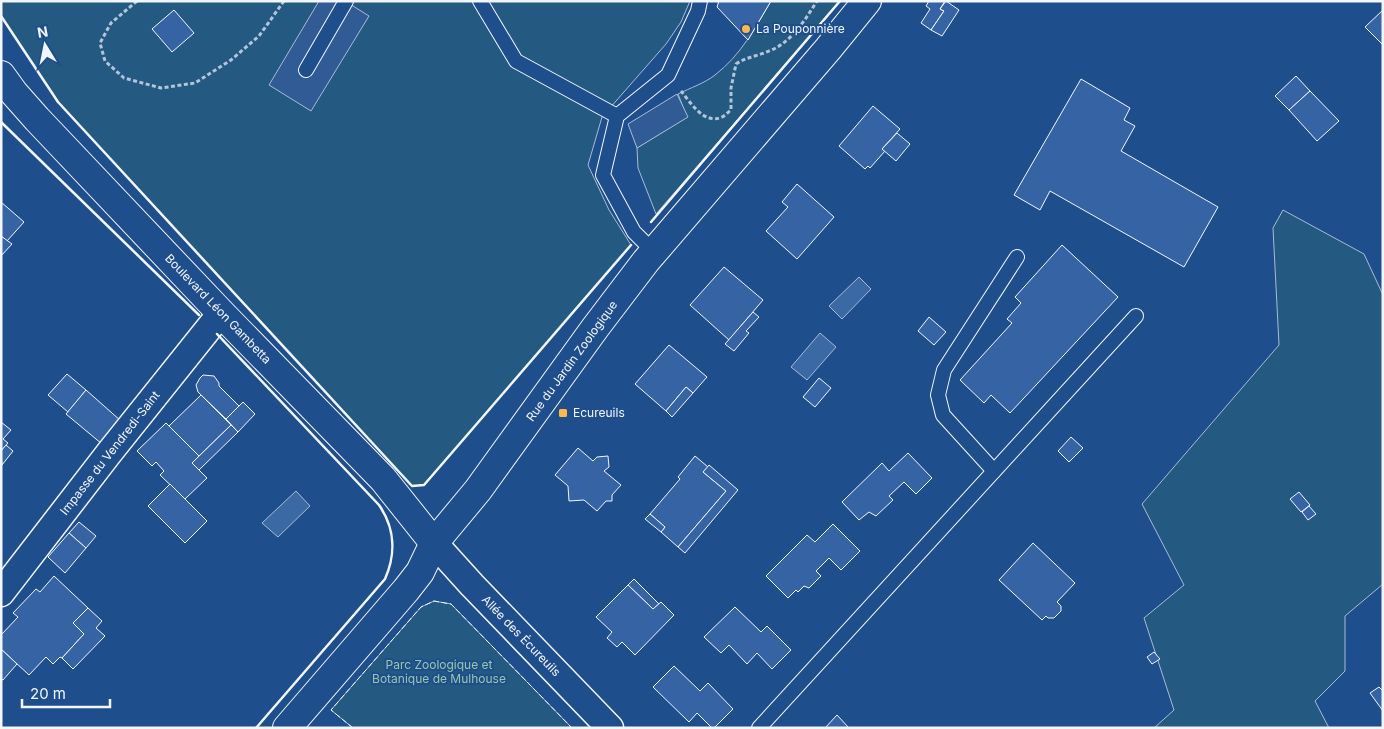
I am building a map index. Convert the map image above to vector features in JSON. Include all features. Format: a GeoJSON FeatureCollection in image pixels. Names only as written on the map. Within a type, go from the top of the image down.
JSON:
{"type":"FeatureCollection","features":[{"type":"Feature","properties":{"kind":"main road","name":"Rue du Jardin Zoologique"},"geometry":{"type":"LineString","coordinates":[[287,728],[420,572],[434,543],[478,490],[595,328],[654,252],[828,50],[866,1]]}},
{"type":"Feature","properties":{"kind":"main road","name":"Boulevard Léon Gambetta"},"geometry":{"type":"LineString","coordinates":[[1,75],[37,119],[382,479],[434,543]]}},
{"type":"Feature","properties":{"kind":"street","name":"Impasse du Vendredi-Saint"},"geometry":{"type":"LineString","coordinates":[[1,593],[109,453],[221,313]]}},
{"type":"Feature","properties":{"kind":"street","name":"Allée des Écureuils"},"geometry":{"type":"LineString","coordinates":[[434,543],[610,728]]}},
{"type":"Feature","properties":{"kind":"lane"},"geometry":{"type":"LineString","coordinates":[[306,70],[346,1]]}},
{"type":"Feature","properties":{"kind":"lane"},"geometry":{"type":"LineString","coordinates":[[480,1],[516,61],[617,116]]}},
{"type":"Feature","properties":{"kind":"lane"},"geometry":{"type":"LineString","coordinates":[[654,252],[634,232],[603,175],[617,116],[668,75],[698,11],[700,1]]}},
{"type":"Feature","properties":{"kind":"lane"},"geometry":{"type":"LineString","coordinates":[[994,471],[943,415],[938,395],[944,370],[1017,257]]}},
{"type":"Feature","properties":{"kind":"lane"},"geometry":{"type":"LineString","coordinates":[[760,728],[1136,316]]}},
{"type":"Feature","properties":{"kind":"path"},"geometry":{"type":"LineString","coordinates":[[137,1],[112,23],[100,43],[105,61],[124,78],[161,88],[196,83],[230,60],[259,36],[284,1]]}},
{"type":"Feature","properties":{"kind":"path"},"geometry":{"type":"LineString","coordinates":[[668,75],[700,114],[711,119],[722,117],[731,110],[731,88],[736,64],[742,60],[777,48],[791,37],[806,19],[817,1]]}},
{"type":"Feature","properties":{"kind":"green space"},"geometry":{"type":"Polygon","coordinates":[[[1,1],[690,1],[681,22],[666,44],[602,117],[588,165],[609,210],[631,245],[424,485],[412,486],[58,102],[1,16],[1,1]]]}},
{"type":"Feature","properties":{"kind":"green space"},"geometry":{"type":"Polygon","coordinates":[[[771,1],[840,1],[656,214],[638,168],[637,148],[687,117],[678,94],[715,75],[732,59],[747,41],[771,1]]]}},
{"type":"Feature","properties":{"kind":"green space"},"geometry":{"type":"Polygon","coordinates":[[[1283,210],[1364,254],[1383,295],[1383,584],[1345,616],[1345,671],[1315,701],[1329,728],[1154,728],[1174,710],[1144,618],[1184,585],[1142,504],[1279,345],[1273,228],[1283,210]]]}},
{"type":"Feature","properties":{"kind":"green space","name":"Parc Zoologique et Botanique de Mulhouse"},"geometry":{"type":"Polygon","coordinates":[[[434,601],[451,604],[572,728],[353,728],[331,710],[421,607],[434,601]]]}},
{"type":"Feature","properties":{"kind":"shaded area"},"geometry":{"type":"Polygon","coordinates":[[[319,1],[345,1],[369,16],[311,111],[269,85],[319,1]]]}},
{"type":"Feature","properties":{"kind":"shaded area"},"geometry":{"type":"Polygon","coordinates":[[[677,94],[688,117],[637,148],[628,124],[677,94]]]}},
{"type":"Feature","properties":{"kind":"shaded area"},"geometry":{"type":"Polygon","coordinates":[[[859,277],[871,289],[842,319],[829,306],[859,277]]]}},
{"type":"Feature","properties":{"kind":"shaded area"},"geometry":{"type":"Polygon","coordinates":[[[820,333],[836,347],[807,380],[791,367],[820,333]]]}},
{"type":"Feature","properties":{"kind":"shaded area"},"geometry":{"type":"Polygon","coordinates":[[[296,491],[310,506],[278,537],[262,523],[296,491]]]}},
{"type":"Feature","properties":{"kind":"building","name":"La Pouponnière"},"geometry":{"type":"Polygon","coordinates":[[[719,1],[771,1],[748,40],[717,7],[719,1]]]}},
{"type":"Feature","properties":{"kind":"building"},"geometry":{"type":"Polygon","coordinates":[[[929,1],[945,1],[940,9],[944,11],[931,30],[921,23],[930,9],[926,6],[929,1]]]}},
{"type":"Feature","properties":{"kind":"building"},"geometry":{"type":"Polygon","coordinates":[[[946,1],[959,10],[942,36],[931,30],[944,11],[940,9],[946,1]]]}},
{"type":"Feature","properties":{"kind":"building"},"geometry":{"type":"Polygon","coordinates":[[[174,10],[194,33],[172,52],[152,29],[174,10]]]}},
{"type":"Feature","properties":{"kind":"building"},"geometry":{"type":"Polygon","coordinates":[[[1383,10],[1383,45],[1365,27],[1383,10]]]}},
{"type":"Feature","properties":{"kind":"building"},"geometry":{"type":"Polygon","coordinates":[[[1296,76],[1310,91],[1289,110],[1275,96],[1296,76]]]}},
{"type":"Feature","properties":{"kind":"building"},"geometry":{"type":"Polygon","coordinates":[[[1081,79],[1130,108],[1124,120],[1135,126],[1121,151],[1218,207],[1184,267],[1050,191],[1040,210],[1014,195],[1081,79]]]}},
{"type":"Feature","properties":{"kind":"building"},"geometry":{"type":"Polygon","coordinates":[[[1310,91],[1339,121],[1317,141],[1289,110],[1310,91]]]}},
{"type":"Feature","properties":{"kind":"building"},"geometry":{"type":"Polygon","coordinates":[[[873,106],[900,129],[882,149],[885,151],[870,168],[868,166],[865,169],[839,146],[873,106]]]}},
{"type":"Feature","properties":{"kind":"building"},"geometry":{"type":"Polygon","coordinates":[[[897,133],[910,144],[896,161],[882,149],[897,133]]]}},
{"type":"Feature","properties":{"kind":"building"},"geometry":{"type":"Polygon","coordinates":[[[797,184],[834,217],[797,259],[766,231],[788,207],[782,202],[797,184]]]}},
{"type":"Feature","properties":{"kind":"building"},"geometry":{"type":"Polygon","coordinates":[[[1,202],[24,222],[7,241],[1,236],[1,202]]]}},
{"type":"Feature","properties":{"kind":"building"},"geometry":{"type":"Polygon","coordinates":[[[1,236],[12,244],[1,256],[1,236]]]}},
{"type":"Feature","properties":{"kind":"building"},"geometry":{"type":"Polygon","coordinates":[[[1062,245],[1118,297],[1010,413],[991,395],[984,403],[960,380],[1012,323],[1007,319],[1021,303],[1015,297],[1062,245]]]}},
{"type":"Feature","properties":{"kind":"building"},"geometry":{"type":"Polygon","coordinates":[[[724,267],[763,300],[729,340],[690,305],[724,267]]]}},
{"type":"Feature","properties":{"kind":"building"},"geometry":{"type":"Polygon","coordinates":[[[753,312],[759,317],[746,331],[749,333],[734,351],[725,344],[753,312]]]}},
{"type":"Feature","properties":{"kind":"building"},"geometry":{"type":"Polygon","coordinates":[[[929,317],[946,332],[934,345],[918,331],[929,317]]]}},
{"type":"Feature","properties":{"kind":"building"},"geometry":{"type":"Polygon","coordinates":[[[669,345],[707,377],[693,393],[686,387],[666,411],[635,384],[669,345]]]}},
{"type":"Feature","properties":{"kind":"building"},"geometry":{"type":"Polygon","coordinates":[[[67,374],[86,390],[68,412],[48,395],[67,374]]]}},
{"type":"Feature","properties":{"kind":"building"},"geometry":{"type":"Polygon","coordinates":[[[203,375],[214,376],[219,386],[239,406],[226,419],[198,392],[196,385],[203,375]]]}},
{"type":"Feature","properties":{"kind":"building"},"geometry":{"type":"Polygon","coordinates":[[[819,378],[831,388],[815,407],[803,397],[819,378]]]}},
{"type":"Feature","properties":{"kind":"building"},"geometry":{"type":"Polygon","coordinates":[[[686,387],[693,393],[672,417],[666,411],[686,387]]]}},
{"type":"Feature","properties":{"kind":"building"},"geometry":{"type":"Polygon","coordinates":[[[86,390],[121,421],[102,444],[66,414],[86,390]]]}},
{"type":"Feature","properties":{"kind":"building"},"geometry":{"type":"Polygon","coordinates":[[[201,395],[231,425],[199,456],[169,426],[201,395]]]}},
{"type":"Feature","properties":{"kind":"building"},"geometry":{"type":"Polygon","coordinates":[[[243,402],[255,414],[238,432],[226,419],[243,402]]]}},
{"type":"Feature","properties":{"kind":"building"},"geometry":{"type":"Polygon","coordinates":[[[1,422],[11,430],[3,439],[8,443],[1,451],[1,422]]]}},
{"type":"Feature","properties":{"kind":"building"},"geometry":{"type":"Polygon","coordinates":[[[166,423],[199,456],[192,463],[207,478],[185,499],[160,475],[164,471],[156,462],[152,466],[137,451],[166,423]]]}},
{"type":"Feature","properties":{"kind":"building"},"geometry":{"type":"Polygon","coordinates":[[[231,425],[238,432],[199,470],[192,463],[231,425]]]}},
{"type":"Feature","properties":{"kind":"building"},"geometry":{"type":"Polygon","coordinates":[[[1071,437],[1083,448],[1069,462],[1058,451],[1071,437]]]}},
{"type":"Feature","properties":{"kind":"building"},"geometry":{"type":"Polygon","coordinates":[[[6,445],[13,451],[2,465],[1,451],[6,445]]]}},
{"type":"Feature","properties":{"kind":"building"},"geometry":{"type":"Polygon","coordinates":[[[578,448],[593,461],[597,457],[608,456],[609,467],[604,471],[621,485],[612,495],[612,501],[606,501],[597,511],[584,500],[569,501],[568,486],[555,475],[578,448]]]}},
{"type":"Feature","properties":{"kind":"building"},"geometry":{"type":"Polygon","coordinates":[[[908,453],[932,478],[916,494],[904,482],[889,496],[893,500],[876,516],[869,512],[859,520],[842,502],[882,463],[889,471],[908,453]]]}},
{"type":"Feature","properties":{"kind":"building"},"geometry":{"type":"Polygon","coordinates":[[[695,456],[708,467],[703,472],[726,491],[678,547],[661,532],[665,527],[650,514],[680,479],[678,477],[695,456]]]}},
{"type":"Feature","properties":{"kind":"building"},"geometry":{"type":"Polygon","coordinates":[[[709,465],[738,490],[685,553],[678,547],[726,491],[703,472],[709,465]]]}},
{"type":"Feature","properties":{"kind":"building"},"geometry":{"type":"Polygon","coordinates":[[[170,484],[207,521],[185,543],[148,506],[170,484]]]}},
{"type":"Feature","properties":{"kind":"building"},"geometry":{"type":"Polygon","coordinates":[[[1299,492],[1310,505],[1301,512],[1290,499],[1299,492]]]}},
{"type":"Feature","properties":{"kind":"building"},"geometry":{"type":"Polygon","coordinates":[[[1309,506],[1316,514],[1308,520],[1302,512],[1309,506]]]}},
{"type":"Feature","properties":{"kind":"building"},"geometry":{"type":"Polygon","coordinates":[[[650,514],[665,527],[661,532],[645,519],[650,514]]]}},
{"type":"Feature","properties":{"kind":"building"},"geometry":{"type":"Polygon","coordinates":[[[79,522],[96,536],[86,548],[69,533],[79,522]]]}},
{"type":"Feature","properties":{"kind":"building"},"geometry":{"type":"Polygon","coordinates":[[[833,524],[860,551],[841,570],[829,558],[816,571],[821,576],[809,588],[804,586],[798,592],[796,590],[788,598],[766,576],[807,535],[815,542],[833,524]]]}},
{"type":"Feature","properties":{"kind":"building"},"geometry":{"type":"Polygon","coordinates":[[[69,533],[86,548],[65,573],[48,557],[69,533]]]}},
{"type":"Feature","properties":{"kind":"building"},"geometry":{"type":"Polygon","coordinates":[[[1033,543],[1075,583],[1057,602],[1061,606],[1061,611],[1054,618],[1046,616],[1042,620],[999,580],[1033,543]]]}},
{"type":"Feature","properties":{"kind":"building"},"geometry":{"type":"Polygon","coordinates":[[[54,576],[88,608],[73,623],[84,634],[62,658],[60,657],[53,664],[46,657],[29,675],[1,649],[1,635],[18,617],[13,613],[36,589],[40,592],[54,576]]]}},
{"type":"Feature","properties":{"kind":"building"},"geometry":{"type":"Polygon","coordinates":[[[634,579],[659,604],[653,609],[628,585],[634,579]]]}},
{"type":"Feature","properties":{"kind":"building"},"geometry":{"type":"Polygon","coordinates":[[[628,585],[653,609],[661,602],[674,615],[635,655],[622,642],[617,647],[607,638],[612,632],[596,617],[628,585]]]}},
{"type":"Feature","properties":{"kind":"building"},"geometry":{"type":"Polygon","coordinates":[[[735,607],[761,632],[767,626],[791,650],[772,669],[757,653],[747,664],[729,645],[721,653],[704,637],[735,607]]]}},
{"type":"Feature","properties":{"kind":"building"},"geometry":{"type":"Polygon","coordinates":[[[88,608],[102,621],[96,628],[105,636],[73,669],[62,658],[84,634],[73,623],[88,608]]]}},
{"type":"Feature","properties":{"kind":"building"},"geometry":{"type":"Polygon","coordinates":[[[1,649],[17,664],[3,680],[1,679],[1,649]]]}},
{"type":"Feature","properties":{"kind":"building"},"geometry":{"type":"Polygon","coordinates":[[[1154,652],[1160,659],[1152,664],[1147,657],[1154,652]]]}},
{"type":"Feature","properties":{"kind":"building"},"geometry":{"type":"Polygon","coordinates":[[[674,666],[700,691],[708,683],[733,709],[714,728],[697,713],[689,722],[653,687],[674,666]]]}},
{"type":"Feature","properties":{"kind":"building"},"geometry":{"type":"Polygon","coordinates":[[[1379,687],[1383,691],[1383,711],[1370,693],[1379,687]]]}},
{"type":"Feature","properties":{"kind":"building"},"geometry":{"type":"Polygon","coordinates":[[[837,715],[849,728],[825,728],[837,715]]]}},
{"type":"Feature","properties":{"kind":"fence"},"geometry":{"type":"LineString","coordinates":[[353,728],[331,710],[421,607],[434,601],[451,604],[572,728]]}},
{"type":"Feature","properties":{"kind":"wall"},"geometry":{"type":"LineString","coordinates":[[651,222],[840,1]]}},
{"type":"Feature","properties":{"kind":"wall"},"geometry":{"type":"LineString","coordinates":[[1,16],[58,102],[412,486],[424,485],[631,245]]}},
{"type":"Feature","properties":{"kind":"wall"},"geometry":{"type":"LineString","coordinates":[[1,122],[199,315]]}},
{"type":"Feature","properties":{"kind":"wall"},"geometry":{"type":"LineString","coordinates":[[217,334],[379,505],[388,523],[392,541],[391,560],[385,579],[256,728]]}},
{"type":"Feature","properties":{"kind":"place","name":"La Pouponnière"},"geometry":{"type":"Point","coordinates":[746,29]}},
{"type":"Feature","properties":{"kind":"place","name":"Ecureuils"},"geometry":{"type":"Point","coordinates":[563,413]}}]}
